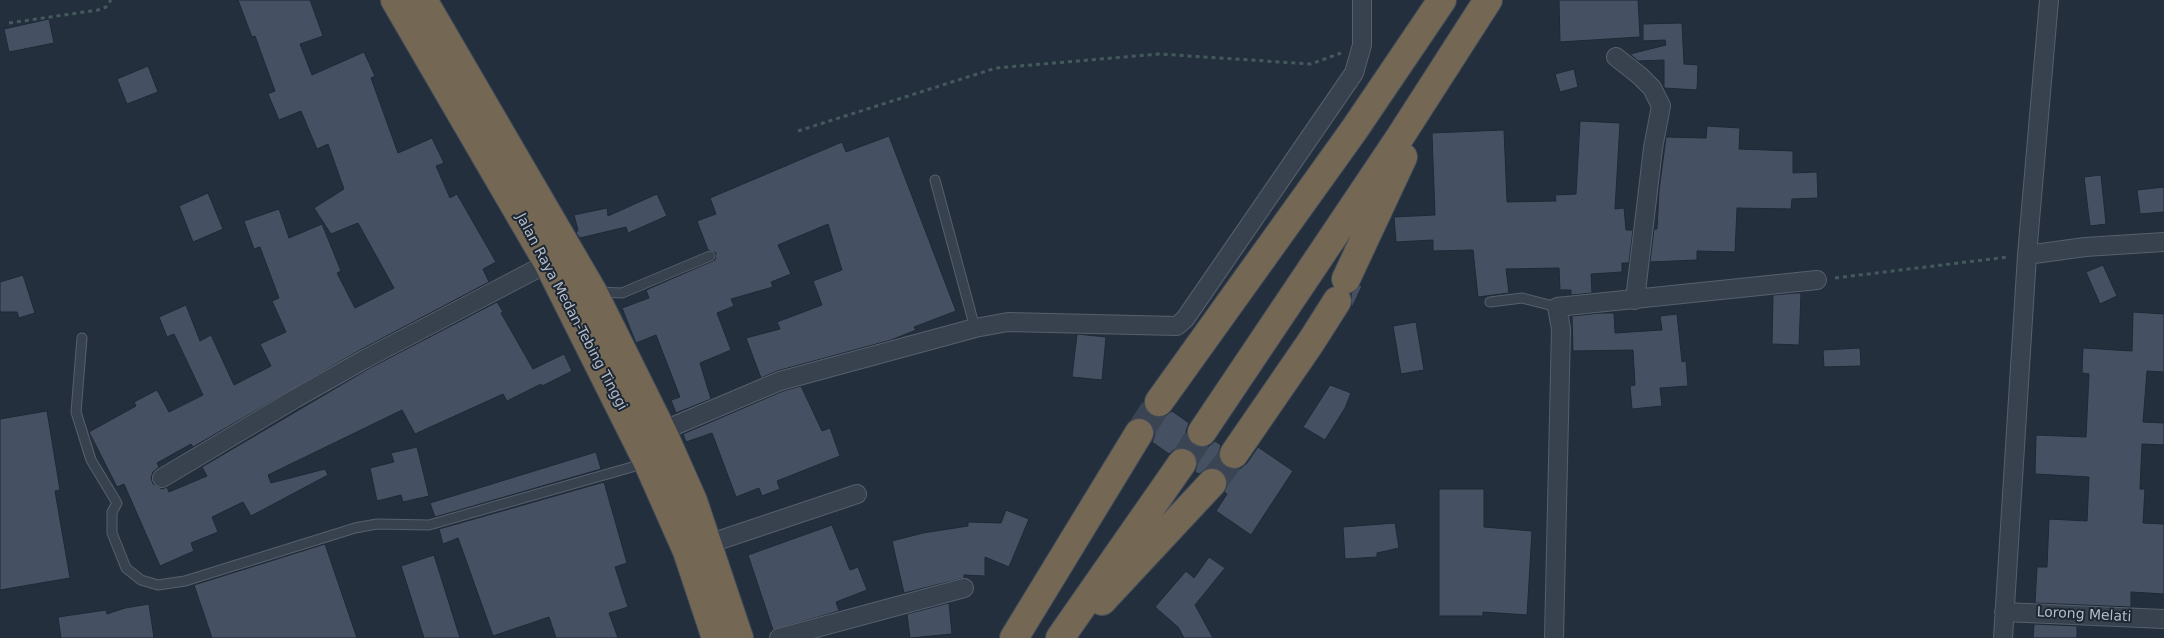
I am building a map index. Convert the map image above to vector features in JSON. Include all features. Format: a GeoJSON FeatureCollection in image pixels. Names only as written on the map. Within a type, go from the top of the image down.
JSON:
{"type":"FeatureCollection","features":[{"type":"Feature","properties":{"kind":"highway","name":"Jalan Raya Medan-Tebing Tinggi"},"geometry":{"type":"LineString","coordinates":[[395,0],[548,263],[648,462],[697,547],[739,638]]}},
{"type":"Feature","properties":{"kind":"highway","name":"Jalan Raya Medan-Tebing Tinggi"},"geometry":{"type":"LineString","coordinates":[[423,0],[592,292],[662,430],[692,501],[697,547],[716,638]]}},
{"type":"Feature","properties":{"kind":"highway"},"geometry":{"type":"LineString","coordinates":[[1159,402],[1354,130],[1442,0]]}},
{"type":"Feature","properties":{"kind":"highway"},"geometry":{"type":"LineString","coordinates":[[1202,432],[1400,138],[1445,64],[1488,0]]}},
{"type":"Feature","properties":{"kind":"highway"},"geometry":{"type":"LineString","coordinates":[[1234,454],[1311,342],[1341,290],[1445,64]]}},
{"type":"Feature","properties":{"kind":"highway"},"geometry":{"type":"LineString","coordinates":[[1014,638],[1139,433]]}},
{"type":"Feature","properties":{"kind":"highway"},"geometry":{"type":"LineString","coordinates":[[1060,638],[1182,463]]}},
{"type":"Feature","properties":{"kind":"highway"},"geometry":{"type":"LineString","coordinates":[[1068,638],[1212,483]]}},
{"type":"Feature","properties":{"kind":"street"},"geometry":{"type":"LineString","coordinates":[[662,430],[780,381],[974,328],[1008,322],[1177,326],[1185,319],[1354,73],[1362,45],[1362,0]]}},
{"type":"Feature","properties":{"kind":"street"},"geometry":{"type":"LineString","coordinates":[[2003,638],[2028,255],[2050,0]]}},
{"type":"Feature","properties":{"kind":"street"},"geometry":{"type":"LineString","coordinates":[[1616,57],[1652,88],[1661,106],[1653,148],[1635,300]]}},
{"type":"Feature","properties":{"kind":"street"},"geometry":{"type":"LineString","coordinates":[[2028,255],[2085,247],[2164,242]]}},
{"type":"Feature","properties":{"kind":"street"},"geometry":{"type":"LineString","coordinates":[[162,478],[365,359],[548,263]]}},
{"type":"Feature","properties":{"kind":"street"},"geometry":{"type":"LineString","coordinates":[[1554,638],[1561,329],[1558,307],[1817,280]]}},
{"type":"Feature","properties":{"kind":"street"},"geometry":{"type":"LineString","coordinates":[[697,547],[857,494]]}},
{"type":"Feature","properties":{"kind":"street"},"geometry":{"type":"LineString","coordinates":[[779,638],[964,588]]}},
{"type":"Feature","properties":{"kind":"street","name":"Lorong Melati"},"geometry":{"type":"LineString","coordinates":[[2004,612],[2164,618]]}},
{"type":"Feature","properties":{"kind":"lane"},"geometry":{"type":"LineString","coordinates":[[935,180],[974,328]]}},
{"type":"Feature","properties":{"kind":"lane"},"geometry":{"type":"LineString","coordinates":[[592,292],[622,293],[710,256]]}},
{"type":"Feature","properties":{"kind":"lane"},"geometry":{"type":"LineString","coordinates":[[1490,302],[1522,298],[1558,307]]}},
{"type":"Feature","properties":{"kind":"lane"},"geometry":{"type":"LineString","coordinates":[[82,338],[76,412],[91,460],[117,503],[112,512],[112,533],[126,568],[141,580],[158,585],[185,581],[354,528],[377,524],[429,525],[648,462]]}},
{"type":"Feature","properties":{"kind":"path"},"geometry":{"type":"LineString","coordinates":[[9,23],[98,10],[106,7],[111,0]]}},
{"type":"Feature","properties":{"kind":"path"},"geometry":{"type":"LineString","coordinates":[[798,131],[996,68],[1159,54],[1310,64],[1362,45]]}},
{"type":"Feature","properties":{"kind":"path"},"geometry":{"type":"LineString","coordinates":[[1817,280],[2028,255]]}},
{"type":"Feature","properties":{"kind":"building"},"geometry":{"type":"Polygon","coordinates":[[[238,0],[310,0],[323,36],[300,44],[312,75],[364,52],[375,76],[371,78],[398,153],[432,138],[444,163],[436,166],[450,198],[457,194],[496,262],[483,269],[489,282],[360,350],[193,447],[191,444],[157,463],[159,467],[153,472],[151,478],[153,484],[162,489],[167,487],[169,492],[207,476],[202,467],[370,368],[497,302],[503,312],[501,313],[533,369],[564,354],[572,371],[507,401],[503,394],[415,434],[402,410],[268,475],[271,483],[325,469],[328,475],[251,516],[243,502],[212,517],[218,532],[191,543],[194,551],[160,566],[124,484],[117,487],[89,432],[136,406],[134,402],[157,390],[169,412],[203,395],[174,334],[167,337],[159,317],[186,305],[200,341],[211,335],[234,385],[271,366],[260,344],[286,332],[272,301],[279,298],[260,247],[254,249],[244,221],[279,209],[289,238],[322,224],[341,271],[337,273],[355,308],[394,288],[358,223],[331,234],[314,208],[344,189],[328,144],[317,149],[301,111],[279,120],[268,94],[275,91],[255,36],[252,37],[238,0]]]}},
{"type":"Feature","properties":{"kind":"building"},"geometry":{"type":"Polygon","coordinates":[[[1559,0],[1638,0],[1640,37],[1560,42],[1559,0]]]}},
{"type":"Feature","properties":{"kind":"building"},"geometry":{"type":"Polygon","coordinates":[[[49,19],[54,43],[9,52],[4,29],[49,19]]]}},
{"type":"Feature","properties":{"kind":"building"},"geometry":{"type":"Polygon","coordinates":[[[1682,23],[1684,64],[1698,65],[1697,90],[1664,88],[1664,60],[1638,61],[1630,54],[1666,45],[1665,40],[1643,41],[1643,24],[1682,23]]]}},
{"type":"Feature","properties":{"kind":"building"},"geometry":{"type":"Polygon","coordinates":[[[148,66],[158,92],[127,104],[117,79],[148,66]]]}},
{"type":"Feature","properties":{"kind":"building"},"geometry":{"type":"Polygon","coordinates":[[[1574,69],[1578,87],[1560,92],[1555,74],[1574,69]]]}},
{"type":"Feature","properties":{"kind":"building"},"geometry":{"type":"Polygon","coordinates":[[[1580,121],[1620,123],[1615,209],[1624,208],[1626,230],[1633,230],[1629,263],[1622,263],[1622,272],[1591,274],[1592,293],[1571,295],[1571,290],[1560,290],[1559,268],[1506,269],[1509,293],[1478,297],[1473,250],[1433,251],[1433,240],[1396,242],[1394,217],[1435,215],[1432,133],[1504,130],[1507,202],[1556,201],[1555,195],[1576,194],[1580,121]]]}},
{"type":"Feature","properties":{"kind":"building"},"geometry":{"type":"Polygon","coordinates":[[[1707,126],[1740,128],[1739,149],[1793,151],[1793,173],[1817,172],[1818,198],[1792,199],[1791,209],[1737,208],[1735,252],[1697,251],[1697,260],[1650,262],[1654,229],[1657,229],[1659,191],[1666,137],[1706,138],[1707,126]]]}},
{"type":"Feature","properties":{"kind":"building"},"geometry":{"type":"Polygon","coordinates":[[[889,136],[956,311],[914,327],[916,330],[891,340],[777,371],[761,378],[746,338],[780,329],[777,322],[822,305],[813,281],[842,270],[828,224],[778,245],[791,274],[771,282],[773,287],[731,299],[734,306],[717,313],[731,350],[700,363],[711,399],[676,413],[671,400],[680,397],[656,335],[636,343],[622,308],[649,298],[646,290],[715,260],[716,253],[708,250],[697,221],[716,214],[710,198],[842,142],[846,152],[889,136]]]}},
{"type":"Feature","properties":{"kind":"building"},"geometry":{"type":"Polygon","coordinates":[[[2101,175],[2106,224],[2090,226],[2084,177],[2101,175]]]}},
{"type":"Feature","properties":{"kind":"building"},"geometry":{"type":"Polygon","coordinates":[[[2164,187],[2164,212],[2140,214],[2137,190],[2164,187]]]}},
{"type":"Feature","properties":{"kind":"building"},"geometry":{"type":"Polygon","coordinates":[[[208,193],[223,229],[193,242],[179,206],[208,193]]]}},
{"type":"Feature","properties":{"kind":"building"},"geometry":{"type":"Polygon","coordinates":[[[657,194],[667,216],[628,233],[626,227],[580,238],[576,233],[578,230],[574,215],[607,208],[608,216],[657,194]]]}},
{"type":"Feature","properties":{"kind":"building"},"geometry":{"type":"Polygon","coordinates":[[[2103,265],[2117,296],[2100,304],[2086,272],[2103,265]]]}},
{"type":"Feature","properties":{"kind":"building"},"geometry":{"type":"Polygon","coordinates":[[[23,275],[35,313],[19,318],[17,312],[0,312],[0,282],[23,275]]]}},
{"type":"Feature","properties":{"kind":"building"},"geometry":{"type":"Polygon","coordinates":[[[1360,285],[1362,286],[1352,308],[1351,293],[1360,285]]]}},
{"type":"Feature","properties":{"kind":"building"},"geometry":{"type":"Polygon","coordinates":[[[1801,293],[1799,345],[1772,344],[1773,295],[1801,293]]]}},
{"type":"Feature","properties":{"kind":"building"},"geometry":{"type":"Polygon","coordinates":[[[2133,312],[2164,314],[2164,372],[2147,371],[2143,422],[2164,423],[2164,445],[2142,444],[2140,489],[2145,489],[2143,523],[2164,524],[2164,594],[2131,592],[2131,607],[2035,603],[2037,567],[2047,567],[2049,519],[2087,521],[2089,477],[2035,474],[2036,435],[2086,437],[2089,374],[2082,373],[2083,348],[2132,351],[2133,312]]]}},
{"type":"Feature","properties":{"kind":"building"},"geometry":{"type":"Polygon","coordinates":[[[1614,313],[1615,333],[1662,330],[1660,316],[1677,314],[1682,362],[1686,361],[1688,386],[1660,388],[1662,406],[1632,409],[1630,386],[1635,385],[1633,350],[1573,351],[1572,316],[1614,313]]]}},
{"type":"Feature","properties":{"kind":"building"},"geometry":{"type":"Polygon","coordinates":[[[1416,322],[1424,370],[1401,374],[1393,326],[1416,322]]]}},
{"type":"Feature","properties":{"kind":"building"},"geometry":{"type":"Polygon","coordinates":[[[1077,334],[1106,337],[1102,380],[1072,377],[1077,334]]]}},
{"type":"Feature","properties":{"kind":"building"},"geometry":{"type":"Polygon","coordinates":[[[1860,348],[1861,366],[1824,367],[1823,350],[1860,348]]]}},
{"type":"Feature","properties":{"kind":"building"},"geometry":{"type":"Polygon","coordinates":[[[1330,385],[1351,393],[1345,408],[1325,440],[1303,427],[1330,385]]]}},
{"type":"Feature","properties":{"kind":"building"},"geometry":{"type":"Polygon","coordinates":[[[801,386],[822,431],[830,428],[840,456],[777,481],[780,489],[762,496],[759,488],[736,497],[712,433],[686,442],[683,434],[783,391],[801,386]]]}},
{"type":"Feature","properties":{"kind":"building"},"geometry":{"type":"Polygon","coordinates":[[[47,411],[60,490],[55,491],[70,578],[0,590],[0,419],[47,411]]]}},
{"type":"Feature","properties":{"kind":"building"},"geometry":{"type":"Polygon","coordinates":[[[1172,411],[1189,423],[1186,431],[1188,439],[1193,445],[1201,448],[1209,446],[1215,441],[1221,445],[1219,452],[1220,460],[1226,467],[1233,470],[1241,468],[1247,463],[1258,447],[1293,471],[1251,535],[1216,511],[1227,494],[1224,492],[1227,486],[1227,479],[1223,472],[1216,468],[1208,468],[1199,474],[1195,472],[1197,465],[1196,457],[1191,451],[1183,447],[1175,449],[1169,454],[1152,442],[1155,434],[1153,426],[1146,419],[1150,415],[1157,417],[1165,416],[1172,411]]]}},
{"type":"Feature","properties":{"kind":"building"},"geometry":{"type":"Polygon","coordinates":[[[417,447],[429,496],[403,502],[401,495],[377,501],[370,468],[394,462],[391,453],[417,447]]]}},
{"type":"Feature","properties":{"kind":"building"},"geometry":{"type":"Polygon","coordinates":[[[596,452],[601,469],[435,517],[430,503],[596,452]]]}},
{"type":"Feature","properties":{"kind":"building"},"geometry":{"type":"Polygon","coordinates":[[[604,482],[627,563],[615,567],[628,607],[609,613],[618,638],[556,638],[549,617],[493,636],[458,538],[443,544],[439,529],[604,482]]]}},
{"type":"Feature","properties":{"kind":"building"},"geometry":{"type":"Polygon","coordinates":[[[1439,489],[1484,489],[1484,527],[1532,531],[1527,615],[1483,612],[1483,616],[1439,616],[1439,489]]]}},
{"type":"Feature","properties":{"kind":"building"},"geometry":{"type":"Polygon","coordinates":[[[1006,510],[1029,519],[1009,567],[985,557],[985,576],[964,575],[964,578],[904,593],[892,541],[923,533],[968,526],[968,522],[1001,523],[1006,510]]]}},
{"type":"Feature","properties":{"kind":"building"},"geometry":{"type":"Polygon","coordinates":[[[1395,523],[1399,548],[1377,553],[1377,557],[1345,559],[1343,527],[1395,523]]]}},
{"type":"Feature","properties":{"kind":"building"},"geometry":{"type":"Polygon","coordinates":[[[832,525],[850,570],[858,567],[867,590],[836,602],[839,611],[773,630],[748,555],[832,525]]]}},
{"type":"Feature","properties":{"kind":"building"},"geometry":{"type":"Polygon","coordinates":[[[325,544],[357,638],[212,638],[194,585],[325,544]]]}},
{"type":"Feature","properties":{"kind":"building"},"geometry":{"type":"Polygon","coordinates":[[[434,555],[460,638],[424,638],[401,566],[434,555]]]}},
{"type":"Feature","properties":{"kind":"building"},"geometry":{"type":"Polygon","coordinates":[[[1209,557],[1225,568],[1195,605],[1213,638],[1184,638],[1178,627],[1155,607],[1186,571],[1194,578],[1209,557]]]}},
{"type":"Feature","properties":{"kind":"building"},"geometry":{"type":"Polygon","coordinates":[[[949,603],[952,634],[910,638],[907,614],[949,603]]]}},
{"type":"Feature","properties":{"kind":"building"},"geometry":{"type":"Polygon","coordinates":[[[149,604],[154,638],[61,638],[58,617],[106,610],[107,614],[125,608],[149,604]]]}},
{"type":"Feature","properties":{"kind":"building"},"geometry":{"type":"Polygon","coordinates":[[[2034,624],[2077,626],[2077,638],[2033,638],[2034,624]]]}},
{"type":"Feature","properties":{"kind":"tunnel"},"geometry":{"type":"LineString","coordinates":[[1139,433],[1159,402]]}},
{"type":"Feature","properties":{"kind":"tunnel"},"geometry":{"type":"LineString","coordinates":[[1182,463],[1202,432]]}},
{"type":"Feature","properties":{"kind":"tunnel"},"geometry":{"type":"LineString","coordinates":[[1212,483],[1234,454]]}}]}
